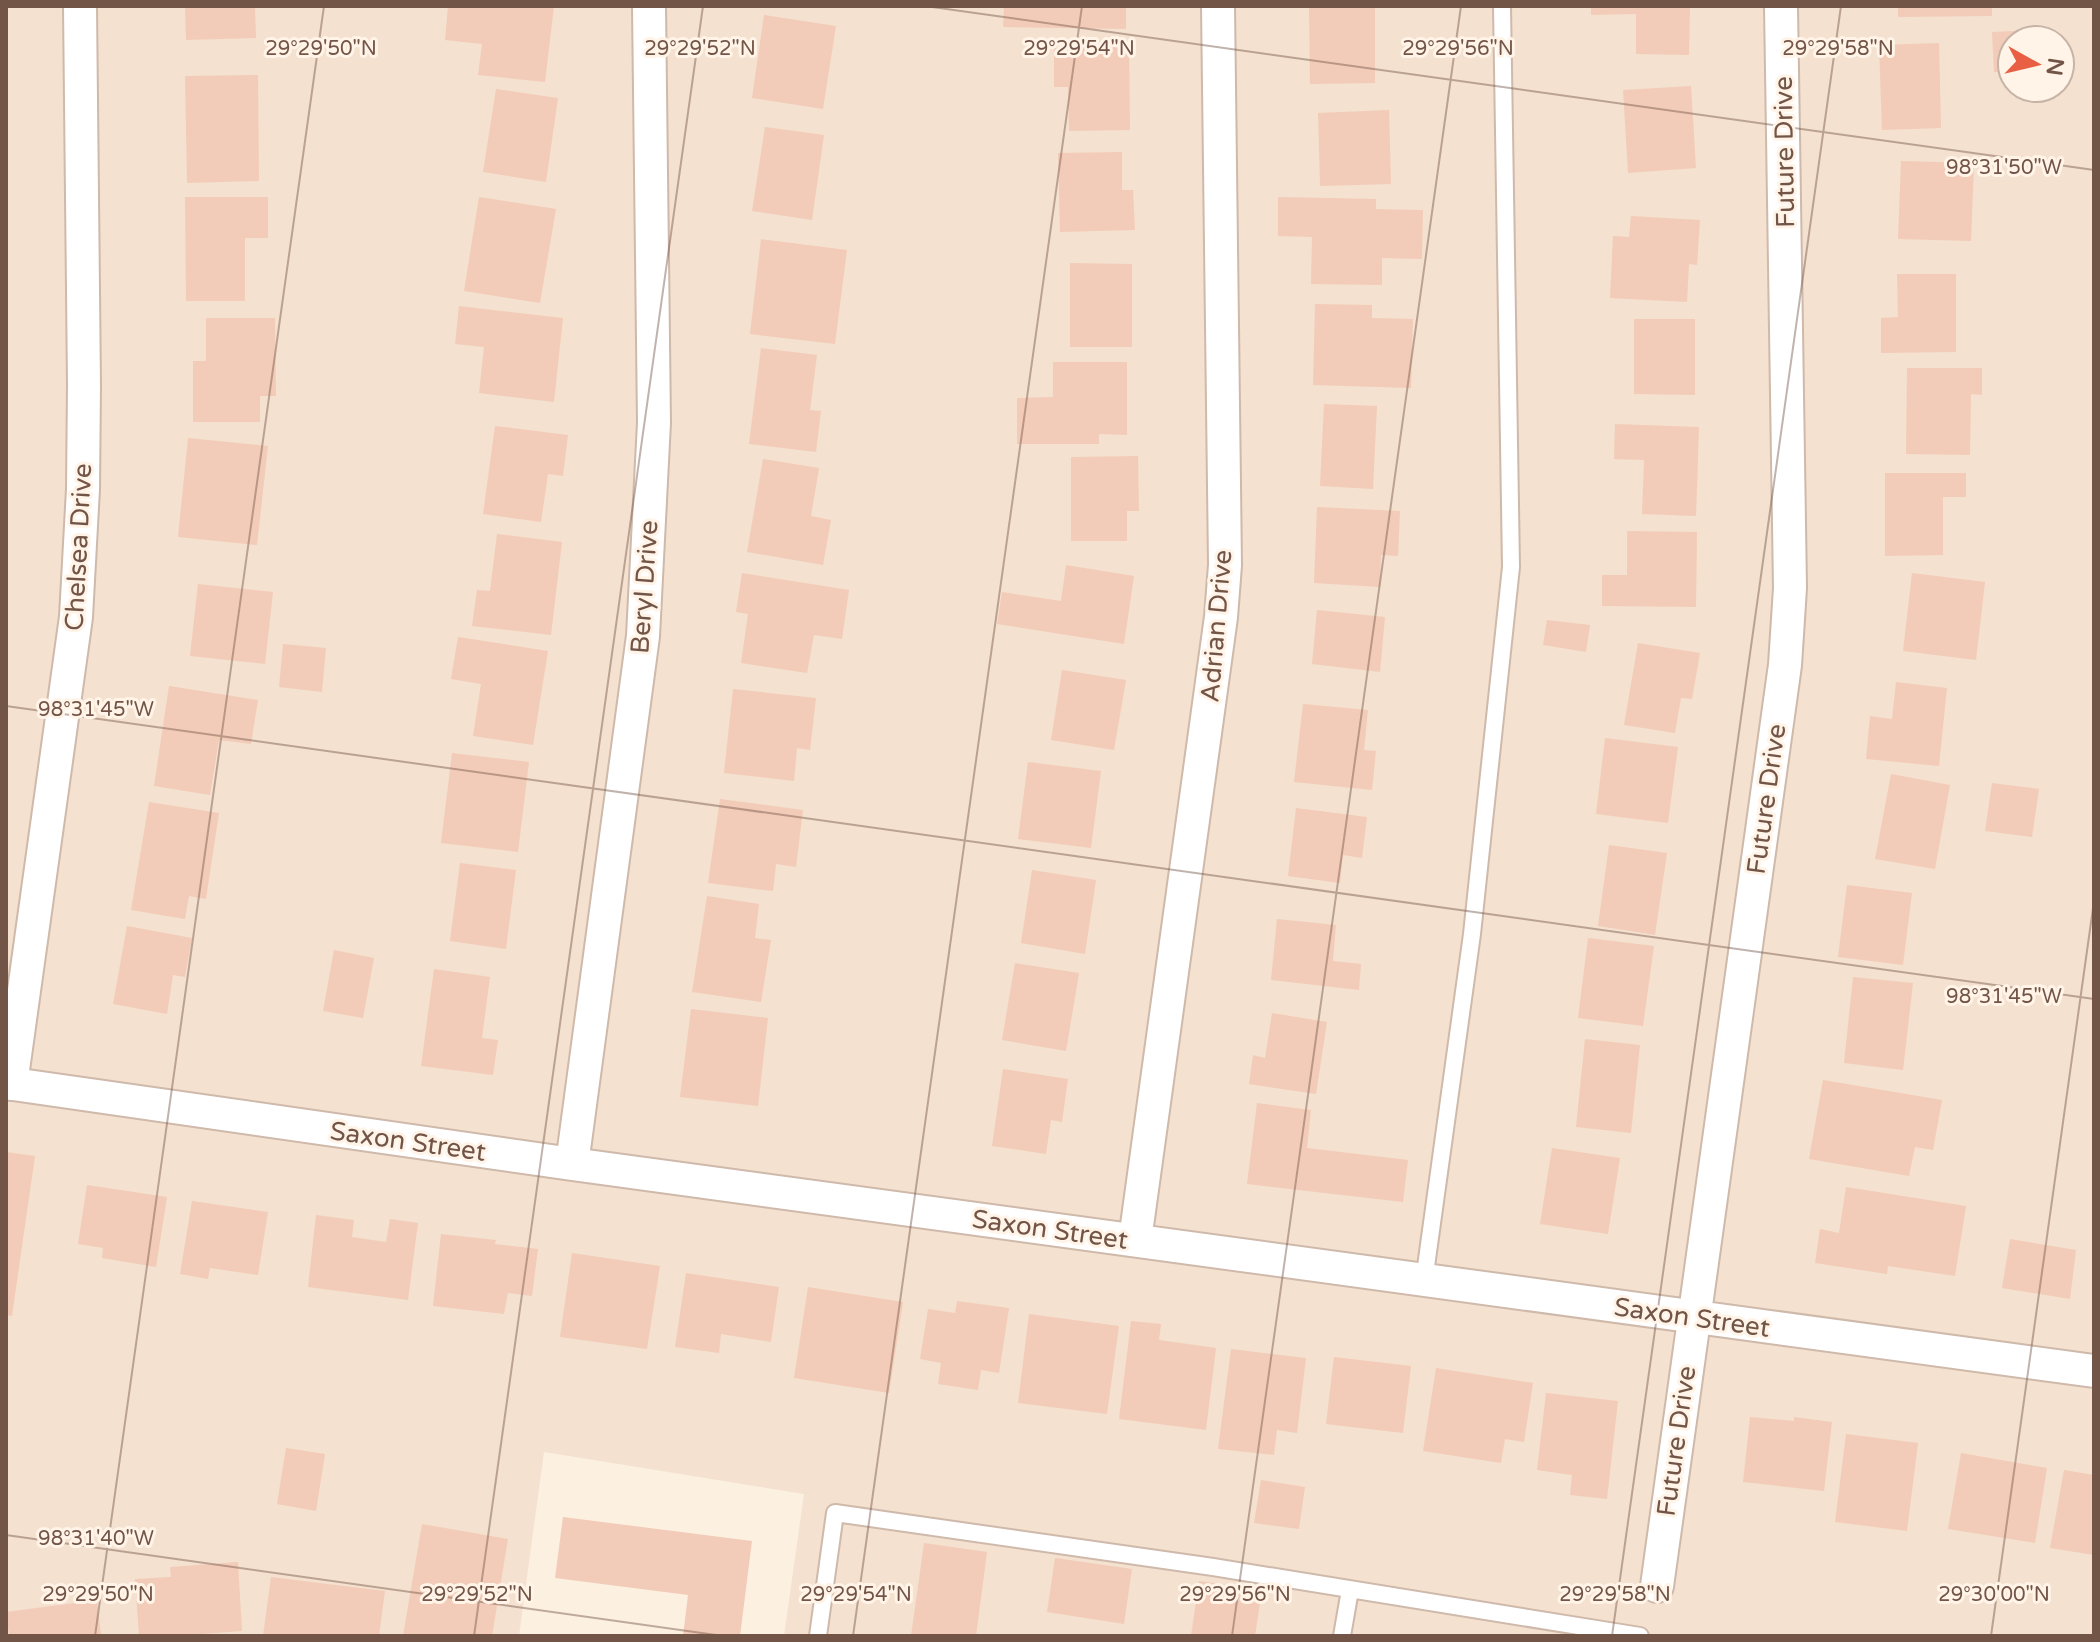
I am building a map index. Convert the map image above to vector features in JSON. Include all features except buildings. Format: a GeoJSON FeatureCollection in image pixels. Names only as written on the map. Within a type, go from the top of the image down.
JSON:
{"type":"FeatureCollection","features":[{"type":"Feature","properties":{"kind":"street","name":"Chelsea Drive"},"geometry":{"type":"LineString","coordinates":[[8,1084],[76,617],[83,489],[84,385],[80,6]]}},
{"type":"Feature","properties":{"kind":"street","name":"Beryl Drive"},"geometry":{"type":"LineString","coordinates":[[572,1164],[643,636],[654,423],[649,6]]}},
{"type":"Feature","properties":{"kind":"street","name":"Adrian Drive"},"geometry":{"type":"LineString","coordinates":[[1135,1240],[1221,617],[1225,565],[1218,6]]}},
{"type":"Feature","properties":{"kind":"street","name":"Future Drive"},"geometry":{"type":"LineString","coordinates":[[1657,1586],[1785,665],[1790,588],[1781,6]]}},
{"type":"Feature","properties":{"kind":"street","name":"Saxon Street"},"geometry":{"type":"LineString","coordinates":[[8,1084],[2094,1371]]}},
{"type":"Feature","properties":{"kind":"lane"},"geometry":{"type":"LineString","coordinates":[[1424,1281],[1472,934],[1511,567],[1502,6]]}},
{"type":"Feature","properties":{"kind":"lane"},"geometry":{"type":"LineString","coordinates":[[818,1636],[835,1513],[1213,1567],[1640,1636]]}},
{"type":"Feature","properties":{"kind":"lane"},"geometry":{"type":"LineString","coordinates":[[1342,1636],[1350,1590]]}},
{"type":"Feature","properties":{"kind":"shaded area"},"geometry":{"type":"Polygon","coordinates":[[[6,6],[2094,6],[2094,1636],[784,1636],[804,1494],[544,1452],[519,1636],[6,1636],[6,6]]]}}]}
